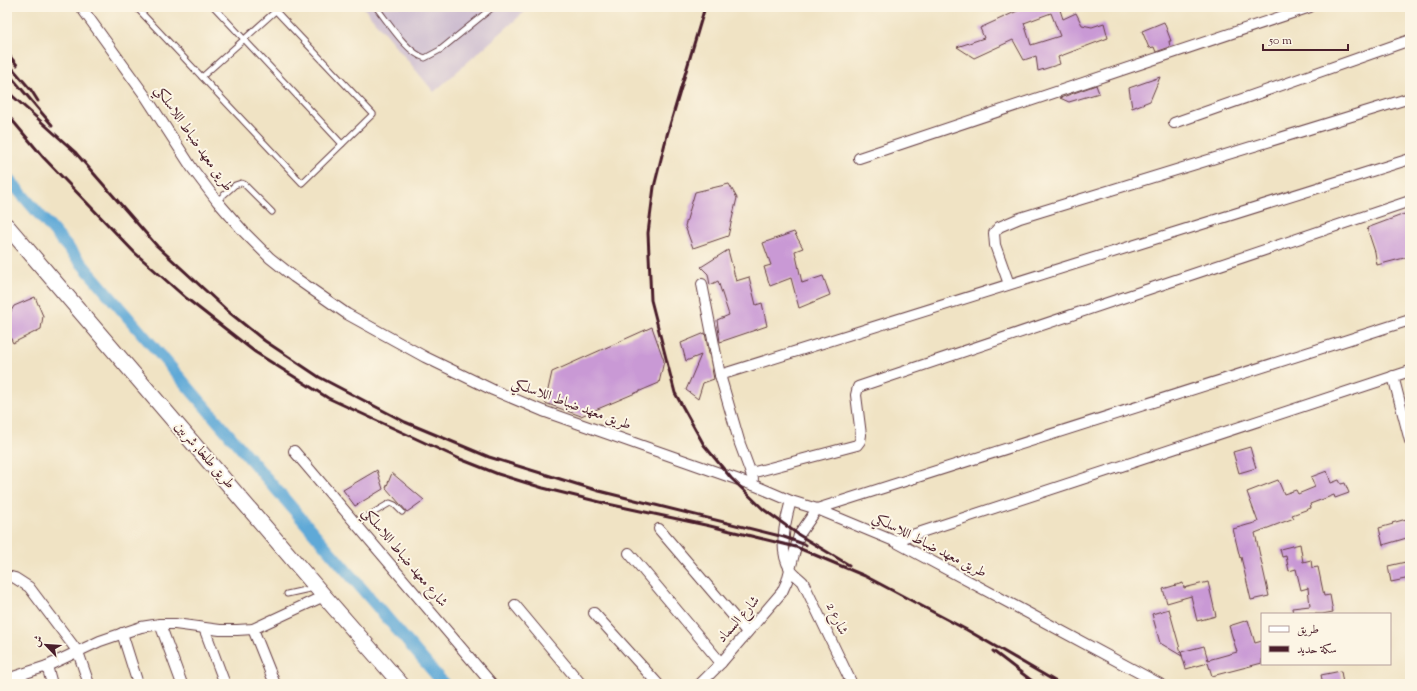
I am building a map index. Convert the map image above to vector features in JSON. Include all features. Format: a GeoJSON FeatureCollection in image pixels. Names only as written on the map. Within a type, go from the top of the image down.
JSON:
{"type":"FeatureCollection","features":[{"type":"Feature","properties":{"kind":"main road","name":"طريق طلخا, شربين"},"geometry":{"type":"LineString","coordinates":[[7,226],[320,592],[401,684]]}},
{"type":"Feature","properties":{"kind":"street","name":"طريق معهد ضباط اللاسلكي"},"geometry":{"type":"LineString","coordinates":[[80,7],[146,97],[192,168],[217,201],[244,232],[270,258],[317,294],[347,314],[425,358],[493,390],[543,411],[756,486],[790,503],[894,541],[1160,684]]}},
{"type":"Feature","properties":{"kind":"street"},"geometry":{"type":"LineString","coordinates":[[859,158],[1310,7]]}},
{"type":"Feature","properties":{"kind":"street"},"geometry":{"type":"LineString","coordinates":[[1174,123],[1410,40]]}},
{"type":"Feature","properties":{"kind":"street"},"geometry":{"type":"LineString","coordinates":[[1008,284],[995,245],[994,233],[998,227],[1020,218],[1410,98]]}},
{"type":"Feature","properties":{"kind":"street"},"geometry":{"type":"LineString","coordinates":[[720,375],[1410,159]]}},
{"type":"Feature","properties":{"kind":"street"},"geometry":{"type":"LineString","coordinates":[[751,473],[857,445],[860,441],[861,435],[856,395],[858,387],[1410,201]]}},
{"type":"Feature","properties":{"kind":"street"},"geometry":{"type":"LineString","coordinates":[[702,284],[720,375],[740,444],[756,486]]}},
{"type":"Feature","properties":{"kind":"street"},"geometry":{"type":"LineString","coordinates":[[815,511],[1410,320]]}},
{"type":"Feature","properties":{"kind":"street"},"geometry":{"type":"LineString","coordinates":[[894,541],[1410,371]]}},
{"type":"Feature","properties":{"kind":"street"},"geometry":{"type":"LineString","coordinates":[[1393,376],[1409,435]]}},
{"type":"Feature","properties":{"kind":"street","name":"شارع معهد ضباط اللاسلكي"},"geometry":{"type":"LineString","coordinates":[[294,451],[492,684]]}},
{"type":"Feature","properties":{"kind":"street"},"geometry":{"type":"LineString","coordinates":[[790,503],[783,544],[785,558],[790,569]]}},
{"type":"Feature","properties":{"kind":"street","name":"شارع السماد"},"geometry":{"type":"LineString","coordinates":[[700,684],[721,663],[782,592],[801,532],[815,511]]}},
{"type":"Feature","properties":{"kind":"street"},"geometry":{"type":"LineString","coordinates":[[659,529],[747,632]]}},
{"type":"Feature","properties":{"kind":"street"},"geometry":{"type":"LineString","coordinates":[[629,553],[721,663]]}},
{"type":"Feature","properties":{"kind":"street","name":"شارع 2"},"geometry":{"type":"LineString","coordinates":[[790,569],[803,582],[852,684]]}},
{"type":"Feature","properties":{"kind":"street"},"geometry":{"type":"LineString","coordinates":[[7,576],[15,578],[29,587],[78,652],[89,684]]}},
{"type":"Feature","properties":{"kind":"street"},"geometry":{"type":"LineString","coordinates":[[7,679],[47,666],[122,633],[141,627],[160,624],[182,624],[220,630],[253,629],[320,592]]}},
{"type":"Feature","properties":{"kind":"street"},"geometry":{"type":"LineString","coordinates":[[515,605],[581,684]]}},
{"type":"Feature","properties":{"kind":"street"},"geometry":{"type":"LineString","coordinates":[[594,613],[658,684]]}},
{"type":"Feature","properties":{"kind":"street"},"geometry":{"type":"LineString","coordinates":[[160,624],[182,684]]}},
{"type":"Feature","properties":{"kind":"street"},"geometry":{"type":"LineString","coordinates":[[204,628],[225,684]]}},
{"type":"Feature","properties":{"kind":"street"},"geometry":{"type":"LineString","coordinates":[[253,629],[275,684]]}},
{"type":"Feature","properties":{"kind":"street"},"geometry":{"type":"LineString","coordinates":[[122,633],[138,684]]}},
{"type":"Feature","properties":{"kind":"street"},"geometry":{"type":"LineString","coordinates":[[47,666],[52,684]]}},
{"type":"Feature","properties":{"kind":"lane"},"geometry":{"type":"LineString","coordinates":[[136,7],[202,77],[302,182],[373,114],[276,8],[202,77]]}},
{"type":"Feature","properties":{"kind":"lane"},"geometry":{"type":"LineString","coordinates":[[214,7],[342,144]]}},
{"type":"Feature","properties":{"kind":"lane"},"geometry":{"type":"LineString","coordinates":[[376,7],[417,56],[425,58],[440,50],[493,7]]}},
{"type":"Feature","properties":{"kind":"lane"},"geometry":{"type":"LineString","coordinates":[[217,201],[235,185],[241,183],[244,184],[272,212]]}},
{"type":"Feature","properties":{"kind":"lane"},"geometry":{"type":"LineString","coordinates":[[356,523],[390,503],[395,505],[402,512]]}},
{"type":"Feature","properties":{"kind":"lane"},"geometry":{"type":"LineString","coordinates":[[288,594],[320,592]]}},
{"type":"Feature","properties":{"kind":"shaded area"},"geometry":{"type":"Polygon","coordinates":[[[363,7],[530,7],[434,92],[363,7]]]}},
{"type":"Feature","properties":{"kind":"building"},"geometry":{"type":"Polygon","coordinates":[[[1026,7],[1064,7],[1065,8],[1060,10],[1063,19],[1076,13],[1082,25],[1092,27],[1104,23],[1108,38],[1058,57],[1060,64],[1038,71],[1036,56],[1024,60],[1013,40],[974,58],[957,47],[984,38],[980,28],[1026,7]],[[1051,13],[1024,23],[1031,45],[1060,36],[1051,13]]]}},
{"type":"Feature","properties":{"kind":"building"},"geometry":{"type":"Polygon","coordinates":[[[1164,22],[1171,41],[1169,41],[1170,47],[1156,52],[1154,47],[1149,48],[1142,31],[1164,22]]]}},
{"type":"Feature","properties":{"kind":"building"},"geometry":{"type":"Polygon","coordinates":[[[1160,77],[1150,101],[1132,108],[1129,88],[1160,77]]]}},
{"type":"Feature","properties":{"kind":"building"},"geometry":{"type":"Polygon","coordinates":[[[1096,85],[1099,93],[1069,102],[1060,98],[1096,85]]]}},
{"type":"Feature","properties":{"kind":"building"},"geometry":{"type":"Polygon","coordinates":[[[729,184],[737,198],[728,236],[693,248],[685,226],[695,192],[729,184]]]}},
{"type":"Feature","properties":{"kind":"building"},"geometry":{"type":"Polygon","coordinates":[[[1410,212],[1410,252],[1408,257],[1377,265],[1375,252],[1367,228],[1410,212]]]}},
{"type":"Feature","properties":{"kind":"building"},"geometry":{"type":"Polygon","coordinates":[[[794,232],[803,248],[795,251],[802,283],[823,276],[830,295],[799,308],[791,278],[770,286],[764,267],[771,265],[763,243],[794,232]]]}},
{"type":"Feature","properties":{"kind":"building"},"geometry":{"type":"Polygon","coordinates":[[[728,250],[736,281],[749,277],[756,305],[762,303],[767,326],[720,342],[717,320],[729,315],[718,281],[710,285],[708,274],[701,267],[728,250]]]}},
{"type":"Feature","properties":{"kind":"building"},"geometry":{"type":"Polygon","coordinates":[[[35,297],[43,316],[41,329],[13,343],[7,331],[7,318],[14,306],[35,297]]]}},
{"type":"Feature","properties":{"kind":"building"},"geometry":{"type":"Polygon","coordinates":[[[652,327],[664,361],[659,383],[581,416],[545,403],[552,372],[652,327]]]}},
{"type":"Feature","properties":{"kind":"building"},"geometry":{"type":"Polygon","coordinates":[[[705,333],[714,379],[703,383],[698,399],[686,390],[701,355],[686,361],[681,343],[705,333]]]}},
{"type":"Feature","properties":{"kind":"building"},"geometry":{"type":"Polygon","coordinates":[[[1250,447],[1256,468],[1239,473],[1233,452],[1250,447]]]}},
{"type":"Feature","properties":{"kind":"building"},"geometry":{"type":"Polygon","coordinates":[[[377,470],[383,489],[355,506],[343,490],[377,470]]]}},
{"type":"Feature","properties":{"kind":"building"},"geometry":{"type":"Polygon","coordinates":[[[1327,471],[1331,483],[1339,480],[1341,484],[1345,483],[1349,493],[1335,498],[1334,495],[1310,504],[1311,508],[1292,515],[1294,518],[1255,533],[1269,596],[1251,600],[1233,529],[1258,522],[1247,492],[1278,480],[1284,494],[1296,490],[1298,494],[1315,487],[1311,477],[1327,471]]]}},
{"type":"Feature","properties":{"kind":"building"},"geometry":{"type":"Polygon","coordinates":[[[392,473],[424,500],[407,512],[386,488],[392,473]]]}},
{"type":"Feature","properties":{"kind":"building"},"geometry":{"type":"Polygon","coordinates":[[[1410,518],[1410,537],[1383,545],[1379,528],[1410,518]]]}},
{"type":"Feature","properties":{"kind":"building"},"geometry":{"type":"Polygon","coordinates":[[[1300,544],[1303,562],[1311,560],[1312,568],[1318,567],[1324,596],[1330,595],[1333,612],[1293,613],[1292,608],[1310,606],[1308,588],[1301,590],[1296,569],[1289,571],[1286,556],[1282,557],[1280,549],[1300,544]]]}},
{"type":"Feature","properties":{"kind":"building"},"geometry":{"type":"Polygon","coordinates":[[[1410,561],[1410,578],[1391,582],[1388,566],[1410,561]]]}},
{"type":"Feature","properties":{"kind":"building"},"geometry":{"type":"Polygon","coordinates":[[[1208,582],[1216,616],[1197,621],[1191,596],[1167,603],[1163,589],[1183,583],[1184,588],[1208,582]]]}},
{"type":"Feature","properties":{"kind":"building"},"geometry":{"type":"Polygon","coordinates":[[[1169,609],[1182,656],[1160,643],[1152,614],[1169,609]]]}},
{"type":"Feature","properties":{"kind":"building"},"geometry":{"type":"Polygon","coordinates":[[[1248,620],[1255,643],[1261,641],[1261,663],[1212,676],[1208,663],[1186,669],[1181,652],[1204,646],[1208,660],[1237,652],[1229,626],[1248,620]]]}},
{"type":"Feature","properties":{"kind":"building"},"geometry":{"type":"Polygon","coordinates":[[[1341,671],[1343,684],[1323,684],[1321,675],[1341,671]]]}},
{"type":"Feature","properties":{"kind":"waterway"},"geometry":{"type":"LineString","coordinates":[[7,177],[444,684]]}},
{"type":"Feature","properties":{"kind":"railway"},"geometry":{"type":"LineString","coordinates":[[705,7],[667,135],[654,187],[648,233],[651,300],[675,393],[704,445],[731,478],[763,509],[799,535],[849,565]]}},
{"type":"Feature","properties":{"kind":"railway"},"geometry":{"type":"LineString","coordinates":[[7,53],[17,65]]}},
{"type":"Feature","properties":{"kind":"railway"},"geometry":{"type":"LineString","coordinates":[[7,62],[31,90],[38,101]]}},
{"type":"Feature","properties":{"kind":"railway"},"geometry":{"type":"LineString","coordinates":[[7,72],[52,125]]}},
{"type":"Feature","properties":{"kind":"railway"},"geometry":{"type":"LineString","coordinates":[[7,91],[75,152],[157,246],[230,313],[265,341],[319,377],[405,422],[489,457],[599,491],[784,537],[806,545]]}},
{"type":"Feature","properties":{"kind":"railway"},"geometry":{"type":"LineString","coordinates":[[7,114],[43,157],[135,253],[186,298],[255,352],[328,398],[460,459],[498,474],[543,488],[608,504],[710,526],[796,547],[865,576],[967,630],[1060,684]]}},
{"type":"Feature","properties":{"kind":"railway"},"geometry":{"type":"LineString","coordinates":[[993,651],[1036,684]]}}]}
